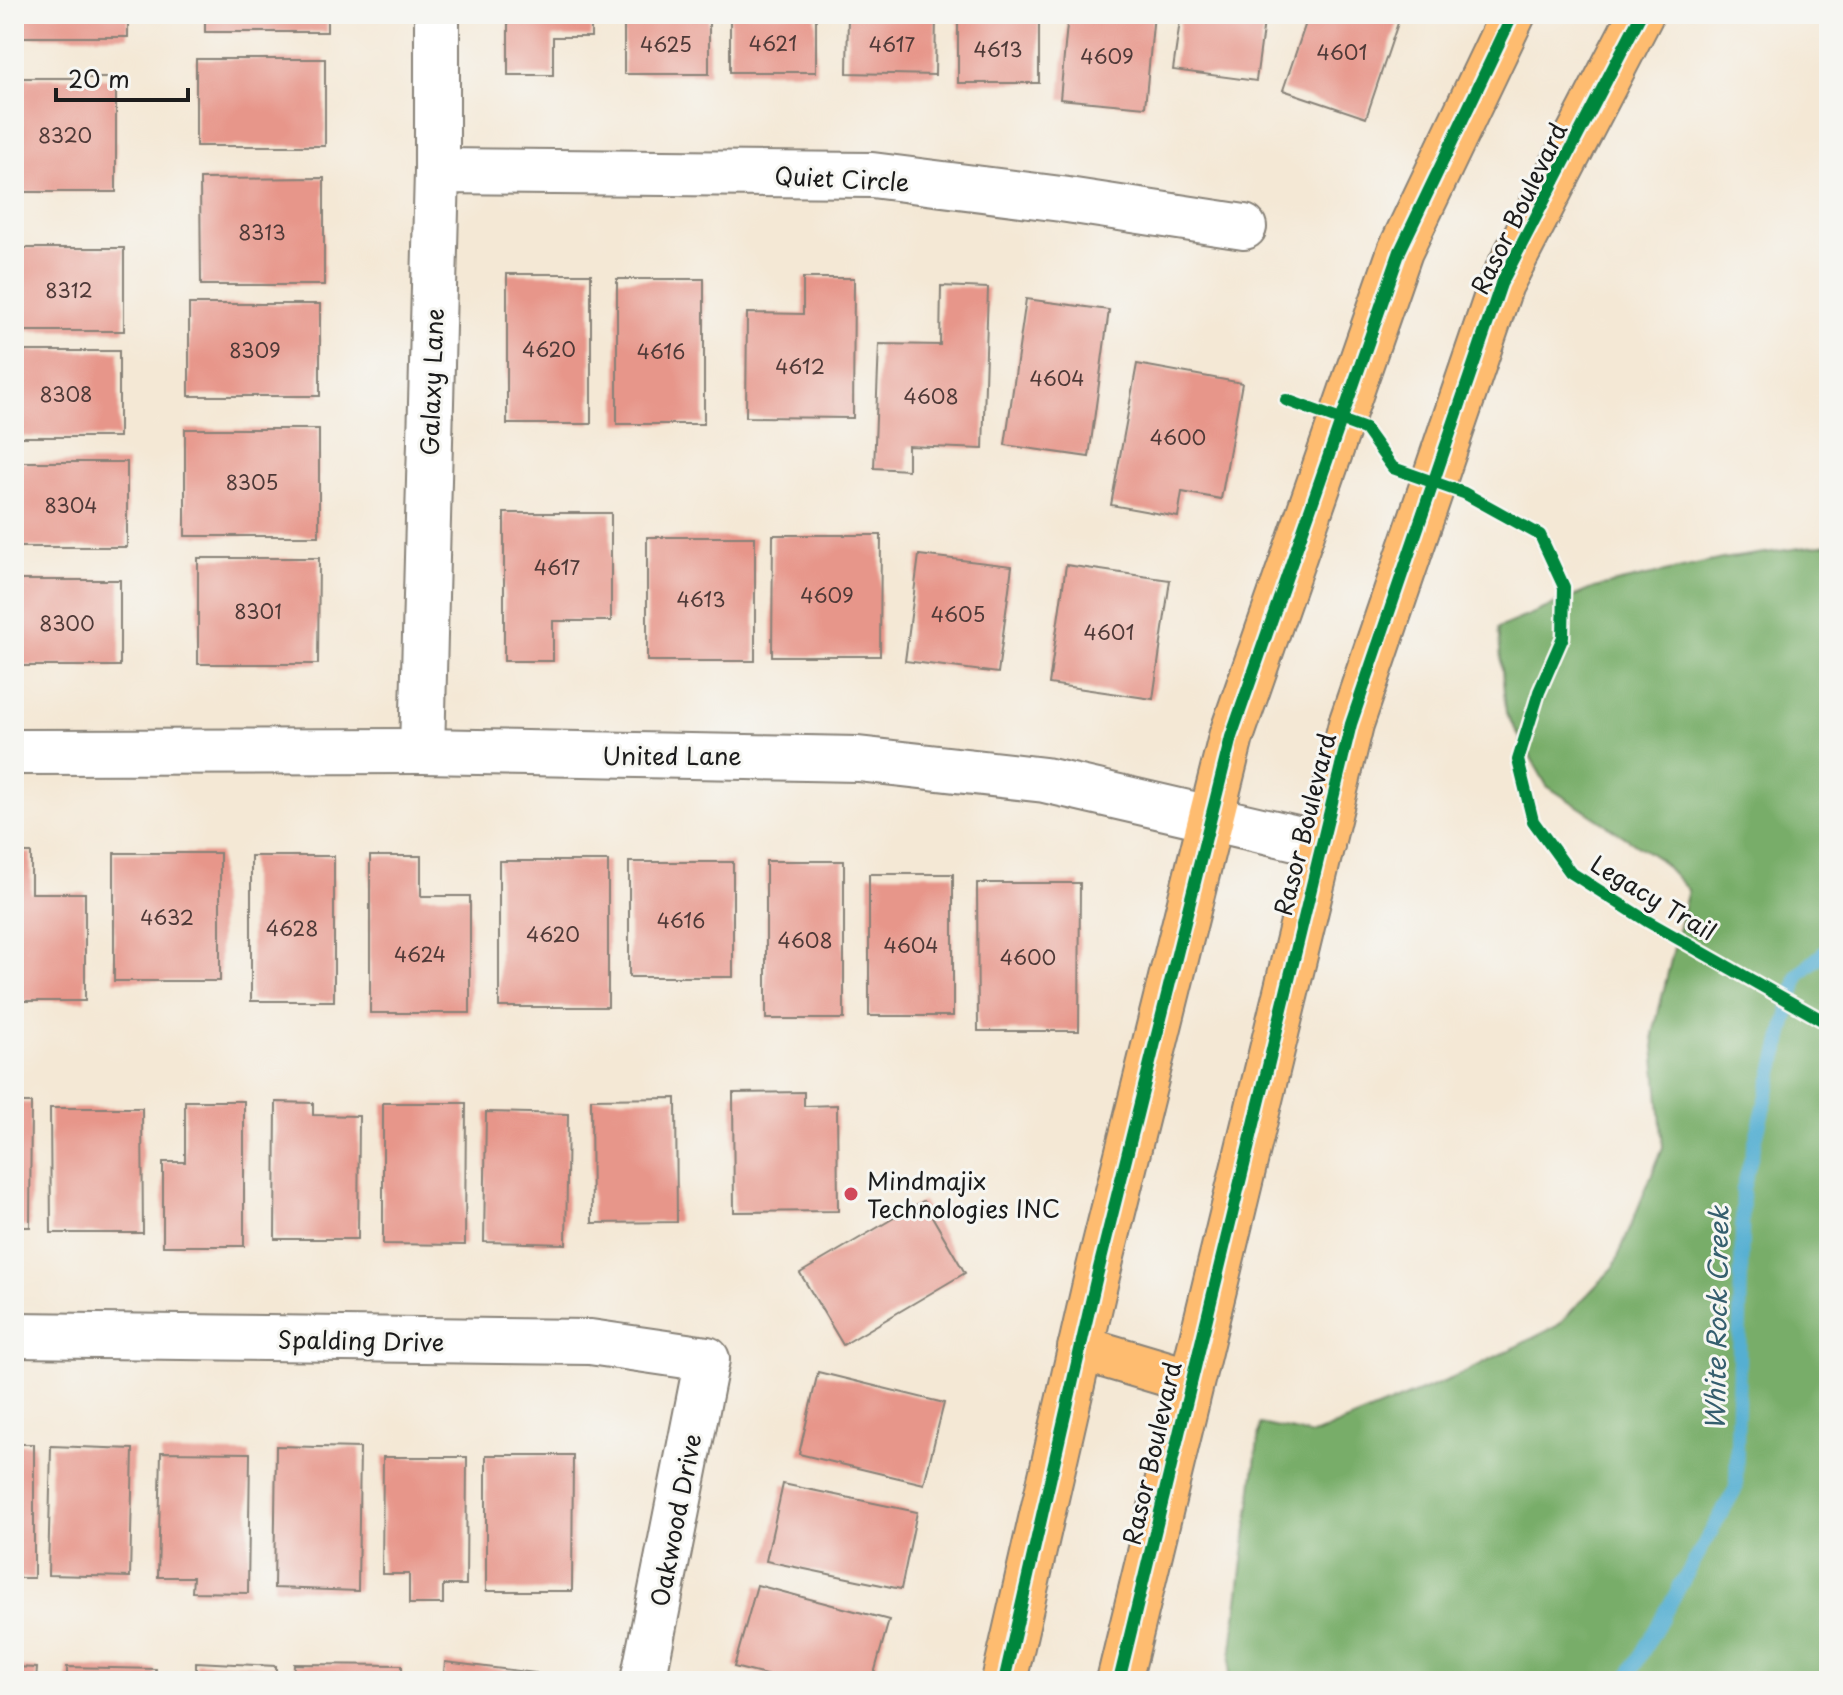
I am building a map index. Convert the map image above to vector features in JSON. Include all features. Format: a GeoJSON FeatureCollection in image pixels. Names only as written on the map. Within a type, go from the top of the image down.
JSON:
{"type":"FeatureCollection","features":[{"type":"Feature","properties":{"kind":"main road"},"geometry":{"type":"LineString","coordinates":[[1004,1681],[1080,1348],[1231,737],[1400,251],[1513,14]]}},
{"type":"Feature","properties":{"kind":"main road","name":"Rasor Boulevard"},"geometry":{"type":"LineString","coordinates":[[1119,1681],[1351,724],[1501,284],[1641,14]]}},
{"type":"Feature","properties":{"kind":"main road"},"geometry":{"type":"LineString","coordinates":[[1080,1348],[1191,1381]]}},
{"type":"Feature","properties":{"kind":"street","name":"Galaxy Lane"},"geometry":{"type":"LineString","coordinates":[[422,751],[437,171],[437,14]]}},
{"type":"Feature","properties":{"kind":"street","name":"Quiet Circle"},"geometry":{"type":"LineString","coordinates":[[437,171],[872,175],[1244,227]]}},
{"type":"Feature","properties":{"kind":"street","name":"United Lane"},"geometry":{"type":"LineString","coordinates":[[14,752],[422,751],[858,759],[1045,780],[1322,844]]}},
{"type":"Feature","properties":{"kind":"street","name":"Spalding Drive"},"geometry":{"type":"LineString","coordinates":[[14,1335],[590,1342],[707,1359]]}},
{"type":"Feature","properties":{"kind":"street","name":"Oakwood Drive"},"geometry":{"type":"LineString","coordinates":[[643,1681],[707,1359]]}},
{"type":"Feature","properties":{"kind":"green space"},"geometry":{"type":"Polygon","coordinates":[[[1829,544],[1829,1681],[1228,1681],[1260,1424],[1313,1435],[1453,1378],[1557,1326],[1614,1267],[1663,1147],[1653,1034],[1688,890],[1660,860],[1547,786],[1506,713],[1498,628],[1594,588],[1722,559],[1829,544]]]}},
{"type":"Feature","properties":{"kind":"building"},"geometry":{"type":"Polygon","coordinates":[[[14,14],[128,14],[128,37],[14,37],[14,14]]]}},
{"type":"Feature","properties":{"kind":"building"},"geometry":{"type":"Polygon","coordinates":[[[205,14],[327,14],[327,32],[205,32],[205,14]]]}},
{"type":"Feature","properties":{"kind":"building"},"geometry":{"type":"Polygon","coordinates":[[[508,14],[591,14],[591,37],[553,37],[553,75],[508,75],[508,14]]]}},
{"type":"Feature","properties":{"kind":"building"},"geometry":{"type":"Polygon","coordinates":[[[624,14],[709,14],[709,74],[624,74],[624,14]]]}},
{"type":"Feature","properties":{"kind":"building"},"geometry":{"type":"Polygon","coordinates":[[[730,14],[816,14],[816,72],[730,72],[730,14]]]}},
{"type":"Feature","properties":{"kind":"building"},"geometry":{"type":"Polygon","coordinates":[[[848,14],[936,14],[935,75],[847,73],[848,14]]]}},
{"type":"Feature","properties":{"kind":"building"},"geometry":{"type":"Polygon","coordinates":[[[958,14],[1039,14],[1039,83],[958,83],[958,14]]]}},
{"type":"Feature","properties":{"kind":"building"},"geometry":{"type":"Polygon","coordinates":[[[1068,14],[1154,14],[1145,107],[1060,99],[1068,14]]]}},
{"type":"Feature","properties":{"kind":"building"},"geometry":{"type":"Polygon","coordinates":[[[1181,14],[1265,14],[1256,81],[1173,70],[1181,14]]]}},
{"type":"Feature","properties":{"kind":"building"},"geometry":{"type":"Polygon","coordinates":[[[1309,14],[1401,14],[1366,118],[1283,90],[1309,14]]]}},
{"type":"Feature","properties":{"kind":"building"},"geometry":{"type":"Polygon","coordinates":[[[196,59],[325,59],[325,146],[196,146],[196,59]]]}},
{"type":"Feature","properties":{"kind":"building"},"geometry":{"type":"Polygon","coordinates":[[[14,78],[116,78],[116,192],[14,192],[14,78]]]}},
{"type":"Feature","properties":{"kind":"building"},"geometry":{"type":"Polygon","coordinates":[[[324,178],[324,285],[201,285],[200,179],[324,178]]]}},
{"type":"Feature","properties":{"kind":"building"},"geometry":{"type":"Polygon","coordinates":[[[14,248],[124,248],[124,331],[14,331],[14,248]]]}},
{"type":"Feature","properties":{"kind":"building"},"geometry":{"type":"Polygon","coordinates":[[[507,274],[591,274],[591,424],[507,424],[507,274]]]}},
{"type":"Feature","properties":{"kind":"building"},"geometry":{"type":"Polygon","coordinates":[[[803,278],[854,278],[853,418],[746,417],[747,313],[803,314],[803,278]]]}},
{"type":"Feature","properties":{"kind":"building"},"geometry":{"type":"Polygon","coordinates":[[[617,279],[704,279],[704,424],[617,424],[617,279]]]}},
{"type":"Feature","properties":{"kind":"building"},"geometry":{"type":"Polygon","coordinates":[[[941,286],[988,288],[983,449],[908,446],[908,470],[874,468],[879,344],[940,345],[941,286]]]}},
{"type":"Feature","properties":{"kind":"building"},"geometry":{"type":"Polygon","coordinates":[[[1026,299],[1109,310],[1089,457],[1005,445],[1026,299]]]}},
{"type":"Feature","properties":{"kind":"building"},"geometry":{"type":"Polygon","coordinates":[[[189,304],[320,304],[320,396],[189,396],[189,304]]]}},
{"type":"Feature","properties":{"kind":"building"},"geometry":{"type":"Polygon","coordinates":[[[14,351],[119,351],[119,437],[14,437],[14,351]]]}},
{"type":"Feature","properties":{"kind":"building"},"geometry":{"type":"Polygon","coordinates":[[[1137,364],[1242,383],[1221,499],[1182,492],[1178,517],[1111,505],[1137,364]]]}},
{"type":"Feature","properties":{"kind":"building"},"geometry":{"type":"Polygon","coordinates":[[[185,429],[319,429],[319,536],[185,536],[185,429]]]}},
{"type":"Feature","properties":{"kind":"building"},"geometry":{"type":"Polygon","coordinates":[[[14,462],[127,462],[127,547],[14,547],[14,462]]]}},
{"type":"Feature","properties":{"kind":"building"},"geometry":{"type":"Polygon","coordinates":[[[504,513],[611,513],[611,621],[553,621],[553,661],[504,661],[504,513]]]}},
{"type":"Feature","properties":{"kind":"building"},"geometry":{"type":"Polygon","coordinates":[[[773,535],[881,535],[880,656],[772,656],[773,535]]]}},
{"type":"Feature","properties":{"kind":"building"},"geometry":{"type":"Polygon","coordinates":[[[647,537],[755,537],[755,661],[647,661],[647,537]]]}},
{"type":"Feature","properties":{"kind":"building"},"geometry":{"type":"Polygon","coordinates":[[[919,555],[1012,566],[998,673],[905,661],[919,555]]]}},
{"type":"Feature","properties":{"kind":"building"},"geometry":{"type":"Polygon","coordinates":[[[198,558],[319,558],[318,664],[198,664],[198,558]]]}},
{"type":"Feature","properties":{"kind":"building"},"geometry":{"type":"Polygon","coordinates":[[[1066,565],[1170,580],[1153,699],[1049,684],[1066,565]]]}},
{"type":"Feature","properties":{"kind":"building"},"geometry":{"type":"Polygon","coordinates":[[[14,580],[120,580],[120,666],[14,666],[14,580]]]}},
{"type":"Feature","properties":{"kind":"building"},"geometry":{"type":"Polygon","coordinates":[[[14,853],[31,853],[31,893],[85,893],[85,1001],[14,1001],[14,853]]]}},
{"type":"Feature","properties":{"kind":"building"},"geometry":{"type":"Polygon","coordinates":[[[114,853],[220,853],[220,981],[114,981],[114,853]]]}},
{"type":"Feature","properties":{"kind":"building"},"geometry":{"type":"Polygon","coordinates":[[[251,856],[334,856],[334,1001],[251,1001],[251,856]]]}},
{"type":"Feature","properties":{"kind":"building"},"geometry":{"type":"Polygon","coordinates":[[[370,856],[421,856],[421,896],[470,896],[470,1013],[370,1013],[370,856]]]}},
{"type":"Feature","properties":{"kind":"building"},"geometry":{"type":"Polygon","coordinates":[[[499,861],[608,861],[608,1007],[499,1007],[499,861]]]}},
{"type":"Feature","properties":{"kind":"building"},"geometry":{"type":"Polygon","coordinates":[[[766,861],[844,861],[844,1019],[766,1019],[766,861]]]}},
{"type":"Feature","properties":{"kind":"building"},"geometry":{"type":"Polygon","coordinates":[[[629,862],[733,862],[733,977],[629,977],[629,862]]]}},
{"type":"Feature","properties":{"kind":"building"},"geometry":{"type":"Polygon","coordinates":[[[869,874],[953,874],[953,1016],[869,1016],[869,874]]]}},
{"type":"Feature","properties":{"kind":"building"},"geometry":{"type":"Polygon","coordinates":[[[977,883],[1080,883],[1079,1031],[978,1031],[977,883]]]}},
{"type":"Feature","properties":{"kind":"building"},"geometry":{"type":"Polygon","coordinates":[[[804,1092],[804,1106],[837,1105],[838,1211],[734,1212],[733,1093],[804,1092]]]}},
{"type":"Feature","properties":{"kind":"building"},"geometry":{"type":"Polygon","coordinates":[[[676,1098],[677,1222],[592,1223],[591,1099],[676,1098]]]}},
{"type":"Feature","properties":{"kind":"building"},"geometry":{"type":"Polygon","coordinates":[[[185,1101],[244,1101],[244,1246],[163,1246],[163,1162],[185,1162],[185,1101]]]}},
{"type":"Feature","properties":{"kind":"building"},"geometry":{"type":"Polygon","coordinates":[[[276,1102],[313,1103],[313,1115],[359,1116],[358,1239],[275,1239],[276,1102]]]}},
{"type":"Feature","properties":{"kind":"building"},"geometry":{"type":"Polygon","coordinates":[[[14,1103],[31,1103],[30,1227],[14,1227],[14,1103]]]}},
{"type":"Feature","properties":{"kind":"building"},"geometry":{"type":"Polygon","coordinates":[[[383,1103],[466,1103],[465,1245],[383,1244],[383,1103]]]}},
{"type":"Feature","properties":{"kind":"building"},"geometry":{"type":"Polygon","coordinates":[[[50,1108],[142,1108],[143,1233],[51,1233],[50,1108]]]}},
{"type":"Feature","properties":{"kind":"building"},"geometry":{"type":"Polygon","coordinates":[[[486,1112],[568,1114],[566,1244],[484,1242],[486,1112]]]}},
{"type":"Feature","properties":{"kind":"building"},"geometry":{"type":"Polygon","coordinates":[[[923,1201],[965,1273],[843,1345],[800,1273],[923,1201]]]}},
{"type":"Feature","properties":{"kind":"building"},"geometry":{"type":"Polygon","coordinates":[[[818,1372],[944,1403],[924,1484],[799,1454],[818,1372]]]}},
{"type":"Feature","properties":{"kind":"building"},"geometry":{"type":"Polygon","coordinates":[[[14,1444],[34,1444],[34,1578],[14,1578],[14,1444]]]}},
{"type":"Feature","properties":{"kind":"building"},"geometry":{"type":"Polygon","coordinates":[[[51,1446],[133,1449],[130,1577],[48,1575],[51,1446]]]}},
{"type":"Feature","properties":{"kind":"building"},"geometry":{"type":"Polygon","coordinates":[[[276,1446],[360,1448],[358,1591],[274,1588],[276,1446]]]}},
{"type":"Feature","properties":{"kind":"building"},"geometry":{"type":"Polygon","coordinates":[[[161,1452],[250,1453],[248,1593],[192,1592],[193,1577],[158,1577],[161,1452]]]}},
{"type":"Feature","properties":{"kind":"building"},"geometry":{"type":"Polygon","coordinates":[[[486,1455],[573,1455],[572,1591],[486,1591],[486,1455]]]}},
{"type":"Feature","properties":{"kind":"building"},"geometry":{"type":"Polygon","coordinates":[[[383,1457],[467,1457],[466,1585],[443,1585],[443,1604],[409,1604],[409,1574],[382,1574],[383,1457]]]}},
{"type":"Feature","properties":{"kind":"building"},"geometry":{"type":"Polygon","coordinates":[[[783,1484],[917,1512],[901,1589],[766,1561],[783,1484]]]}},
{"type":"Feature","properties":{"kind":"building"},"geometry":{"type":"Polygon","coordinates":[[[757,1585],[889,1620],[872,1681],[789,1681],[734,1667],[757,1585]]]}},
{"type":"Feature","properties":{"kind":"building"},"geometry":{"type":"Polygon","coordinates":[[[196,1662],[276,1666],[276,1681],[196,1681],[196,1662]]]}},
{"type":"Feature","properties":{"kind":"building"},"geometry":{"type":"Polygon","coordinates":[[[445,1662],[536,1673],[535,1681],[443,1681],[445,1662]]]}},
{"type":"Feature","properties":{"kind":"building"},"geometry":{"type":"Polygon","coordinates":[[[294,1664],[402,1665],[402,1681],[293,1681],[294,1664]]]}},
{"type":"Feature","properties":{"kind":"building"},"geometry":{"type":"Polygon","coordinates":[[[14,1667],[37,1668],[36,1681],[14,1681],[14,1667]]]}},
{"type":"Feature","properties":{"kind":"building"},"geometry":{"type":"Polygon","coordinates":[[[67,1667],[156,1669],[155,1681],[67,1681],[67,1667]]]}},
{"type":"Feature","properties":{"kind":"waterway","name":"White Rock Creek"},"geometry":{"type":"LineString","coordinates":[[1626,1681],[1736,1488],[1743,1189],[1798,975],[1829,948]]}},
{"type":"Feature","properties":{"kind":"cycle path"},"geometry":{"type":"LineString","coordinates":[[1004,1681],[1096,1280],[1231,737],[1400,251],[1513,14]]}},
{"type":"Feature","properties":{"kind":"cycle path"},"geometry":{"type":"LineString","coordinates":[[1119,1681],[1351,724],[1501,284],[1641,14]]}},
{"type":"Feature","properties":{"kind":"cycle path","name":"Legacy Trail"},"geometry":{"type":"LineString","coordinates":[[1286,400],[1365,429],[1393,468],[1464,493],[1540,535],[1564,587],[1563,637],[1539,692],[1518,760],[1533,821],[1570,872],[1647,921],[1829,1024]]}},
{"type":"Feature","properties":{"kind":"place","name":"Mindmajix Technologies INC"},"geometry":{"type":"Point","coordinates":[851,1194]}}]}
